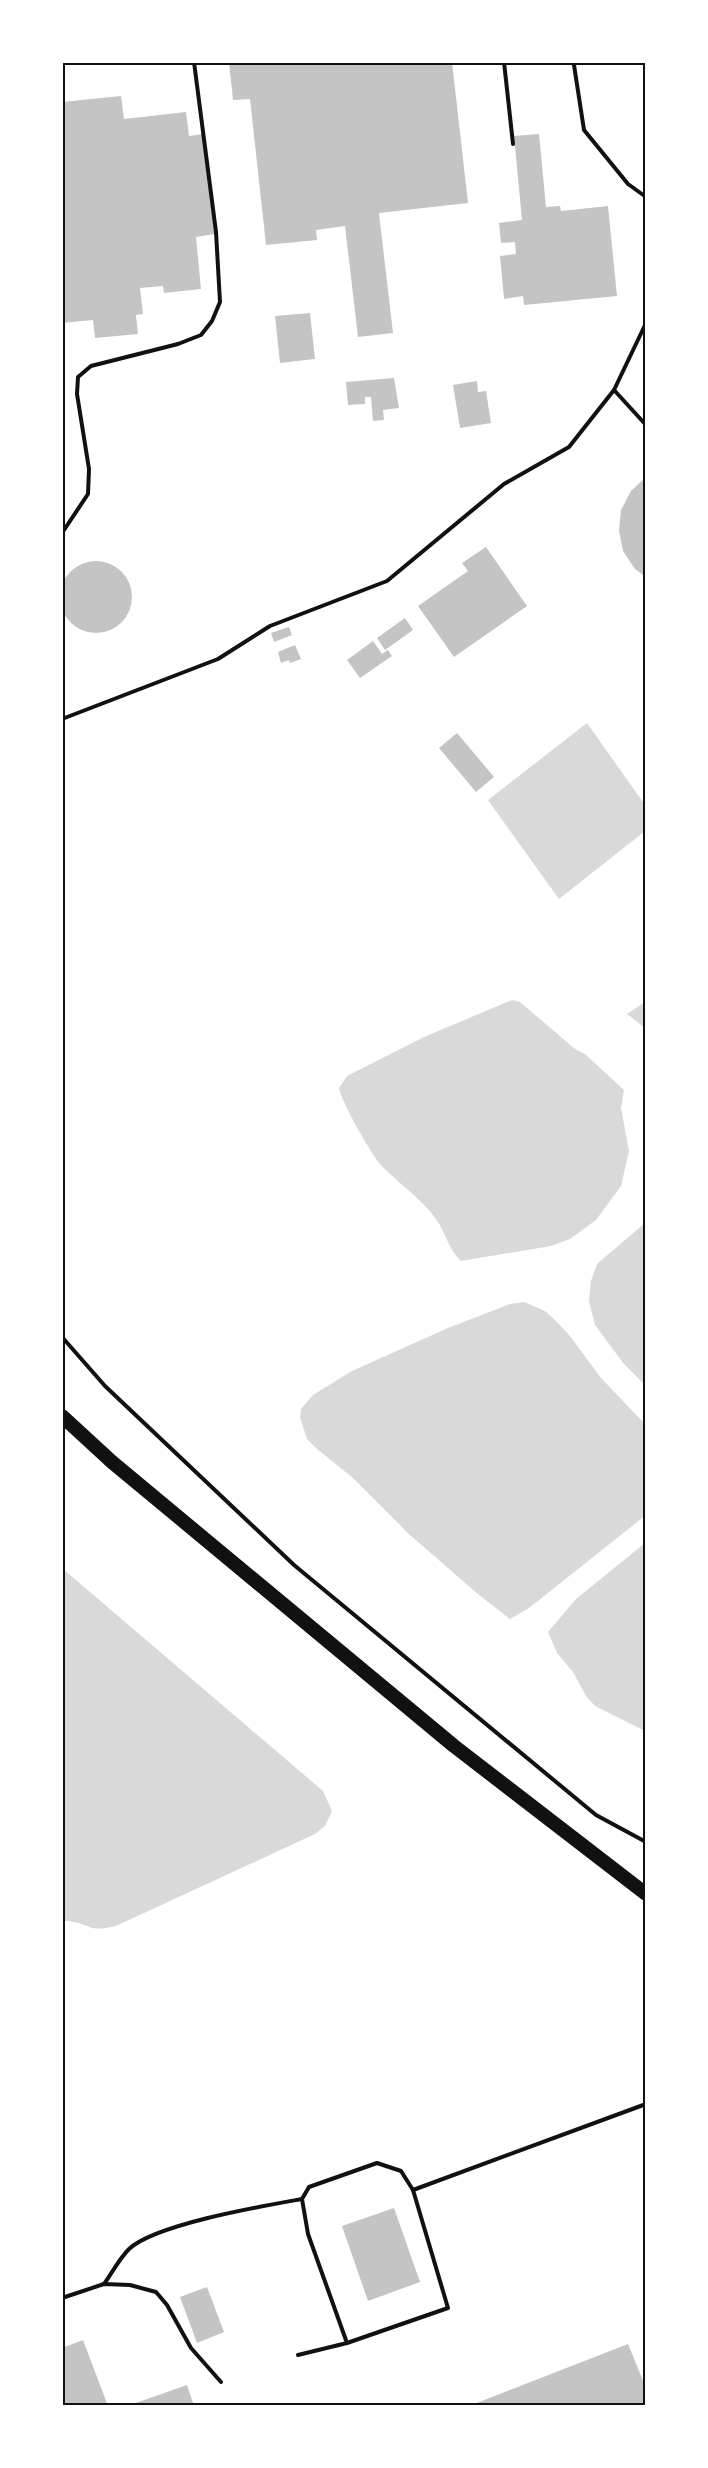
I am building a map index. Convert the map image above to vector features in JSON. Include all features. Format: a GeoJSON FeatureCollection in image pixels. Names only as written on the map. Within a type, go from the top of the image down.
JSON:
{"type":"FeatureCollection","features":[{"type":"Feature","properties":{"kind":"highway"},"geometry":{"type":"LineString","coordinates":[[62,1416],[112,1462],[454,1746],[646,1894]]}},
{"type":"Feature","properties":{"kind":"lane"},"geometry":{"type":"LineString","coordinates":[[62,533],[88,494],[88,469],[77,394],[78,377],[91,366],[178,344],[201,335],[212,321],[220,302],[216,232],[194,62]]}},
{"type":"Feature","properties":{"kind":"lane"},"geometry":{"type":"LineString","coordinates":[[504,62],[512,144]]}},
{"type":"Feature","properties":{"kind":"lane"},"geometry":{"type":"LineString","coordinates":[[574,65],[584,130],[628,184],[646,196]]}},
{"type":"Feature","properties":{"kind":"lane"},"geometry":{"type":"LineString","coordinates":[[63,718],[218,659],[270,626],[387,581],[504,484],[569,447],[614,390],[646,323]]}},
{"type":"Feature","properties":{"kind":"lane"},"geometry":{"type":"LineString","coordinates":[[614,390],[646,425]]}},
{"type":"Feature","properties":{"kind":"lane"},"geometry":{"type":"LineString","coordinates":[[62,1337],[105,1386],[294,1565],[596,1815],[646,1842]]}},
{"type":"Feature","properties":{"kind":"lane"},"geometry":{"type":"LineString","coordinates":[[413,2190],[646,2104]]}},
{"type":"Feature","properties":{"kind":"lane"},"geometry":{"type":"LineString","coordinates":[[298,2355],[347,2342],[448,2308],[413,2190],[401,2171],[377,2164],[309,2187],[302,2199],[308,2234],[347,2342]]}},
{"type":"Feature","properties":{"kind":"lane"},"geometry":{"type":"LineString","coordinates":[[104,2284],[129,2249],[156,2233],[260,2206],[302,2199]]}},
{"type":"Feature","properties":{"kind":"lane"},"geometry":{"type":"LineString","coordinates":[[62,2298],[104,2284],[130,2285],[156,2292],[168,2305],[191,2348],[221,2382]]}},
{"type":"Feature","properties":{"kind":"shaded area"},"geometry":{"type":"Polygon","coordinates":[[[587,723],[645,805],[645,831],[559,899],[488,800],[587,723]]]}},
{"type":"Feature","properties":{"kind":"shaded area"},"geometry":{"type":"Polygon","coordinates":[[[512,1000],[520,1002],[575,1049],[585,1054],[624,1090],[621,1108],[629,1151],[621,1186],[596,1220],[570,1239],[551,1246],[461,1261],[453,1251],[430,1211],[376,1159],[351,1116],[339,1088],[347,1076],[424,1037],[512,1000]]]}},
{"type":"Feature","properties":{"kind":"shaded area"},"geometry":{"type":"Polygon","coordinates":[[[645,1002],[645,1028],[627,1014],[645,1002]]]}},
{"type":"Feature","properties":{"kind":"shaded area"},"geometry":{"type":"Polygon","coordinates":[[[645,1223],[645,1385],[624,1364],[595,1325],[589,1301],[591,1281],[597,1264],[645,1223]]]}},
{"type":"Feature","properties":{"kind":"shaded area"},"geometry":{"type":"Polygon","coordinates":[[[524,1302],[545,1311],[555,1320],[570,1336],[601,1378],[645,1424],[646,1515],[529,1608],[510,1619],[479,1595],[410,1535],[353,1478],[317,1449],[307,1439],[300,1417],[301,1409],[313,1395],[352,1371],[448,1328],[510,1304],[524,1302]]]}},
{"type":"Feature","properties":{"kind":"shaded area"},"geometry":{"type":"Polygon","coordinates":[[[645,1543],[645,1731],[595,1706],[586,1696],[573,1672],[557,1653],[548,1632],[576,1599],[645,1543]]]}},
{"type":"Feature","properties":{"kind":"shaded area"},"geometry":{"type":"Polygon","coordinates":[[[63,1569],[323,1791],[332,1811],[325,1826],[315,1834],[118,1925],[100,1929],[63,1921],[63,1569]]]}},
{"type":"Feature","properties":{"kind":"building"},"geometry":{"type":"Polygon","coordinates":[[[229,62],[452,62],[468,203],[379,213],[393,333],[358,337],[345,226],[316,230],[317,240],[266,245],[250,99],[233,100],[229,62]]]}},
{"type":"Feature","properties":{"kind":"building"},"geometry":{"type":"Polygon","coordinates":[[[121,96],[124,119],[186,112],[189,136],[204,134],[215,234],[196,237],[201,289],[164,293],[163,286],[140,288],[143,314],[136,315],[138,334],[95,338],[93,320],[62,323],[62,102],[121,96]]]}},
{"type":"Feature","properties":{"kind":"building"},"geometry":{"type":"Polygon","coordinates":[[[539,134],[546,207],[560,206],[561,211],[608,206],[617,296],[524,305],[523,296],[504,299],[500,256],[516,254],[515,242],[501,243],[499,223],[522,220],[514,136],[539,134]]]}},
{"type":"Feature","properties":{"kind":"building"},"geometry":{"type":"Polygon","coordinates":[[[310,313],[315,359],[280,363],[275,316],[310,313]]]}},
{"type":"Feature","properties":{"kind":"building"},"geometry":{"type":"Polygon","coordinates":[[[394,378],[399,408],[383,410],[384,420],[373,421],[371,397],[365,397],[365,404],[348,405],[346,382],[394,378]]]}},
{"type":"Feature","properties":{"kind":"building"},"geometry":{"type":"Polygon","coordinates":[[[477,381],[478,392],[486,391],[491,423],[460,428],[453,385],[477,381]]]}},
{"type":"Feature","properties":{"kind":"building"},"geometry":{"type":"Polygon","coordinates":[[[646,477],[646,577],[635,569],[623,551],[619,531],[621,510],[631,491],[646,477]]]}},
{"type":"Feature","properties":{"kind":"building"},"geometry":{"type":"Polygon","coordinates":[[[486,547],[527,606],[454,657],[418,606],[468,571],[462,563],[486,547]]]}},
{"type":"Feature","properties":{"kind":"building"},"geometry":{"type":"Polygon","coordinates":[[[103,561],[122,571],[130,583],[132,597],[130,611],[122,623],[110,631],[89,633],[70,623],[62,611],[60,590],[70,571],[82,563],[103,561]]]}},
{"type":"Feature","properties":{"kind":"building"},"geometry":{"type":"Polygon","coordinates":[[[405,618],[413,630],[385,650],[377,638],[405,618]]]}},
{"type":"Feature","properties":{"kind":"building"},"geometry":{"type":"Polygon","coordinates":[[[289,627],[292,635],[274,642],[271,633],[289,627]]]}},
{"type":"Feature","properties":{"kind":"building"},"geometry":{"type":"Polygon","coordinates":[[[373,641],[382,654],[388,650],[392,656],[360,678],[347,660],[373,641]]]}},
{"type":"Feature","properties":{"kind":"building"},"geometry":{"type":"Polygon","coordinates":[[[295,645],[301,659],[290,663],[289,660],[281,663],[278,652],[295,645]]]}},
{"type":"Feature","properties":{"kind":"building"},"geometry":{"type":"Polygon","coordinates":[[[457,733],[494,777],[476,792],[439,748],[457,733]]]}},
{"type":"Feature","properties":{"kind":"building"},"geometry":{"type":"Polygon","coordinates":[[[394,2208],[420,2282],[368,2301],[342,2226],[394,2208]]]}},
{"type":"Feature","properties":{"kind":"building"},"geometry":{"type":"Polygon","coordinates":[[[207,2287],[224,2332],[197,2343],[180,2297],[207,2287]]]}},
{"type":"Feature","properties":{"kind":"building"},"geometry":{"type":"Polygon","coordinates":[[[83,2340],[108,2406],[62,2406],[62,2348],[83,2340]]]}},
{"type":"Feature","properties":{"kind":"building"},"geometry":{"type":"Polygon","coordinates":[[[628,2344],[646,2388],[646,2406],[469,2406],[628,2344]]]}},
{"type":"Feature","properties":{"kind":"building"},"geometry":{"type":"Polygon","coordinates":[[[187,2385],[194,2406],[130,2406],[130,2405],[187,2385]]]}}]}
